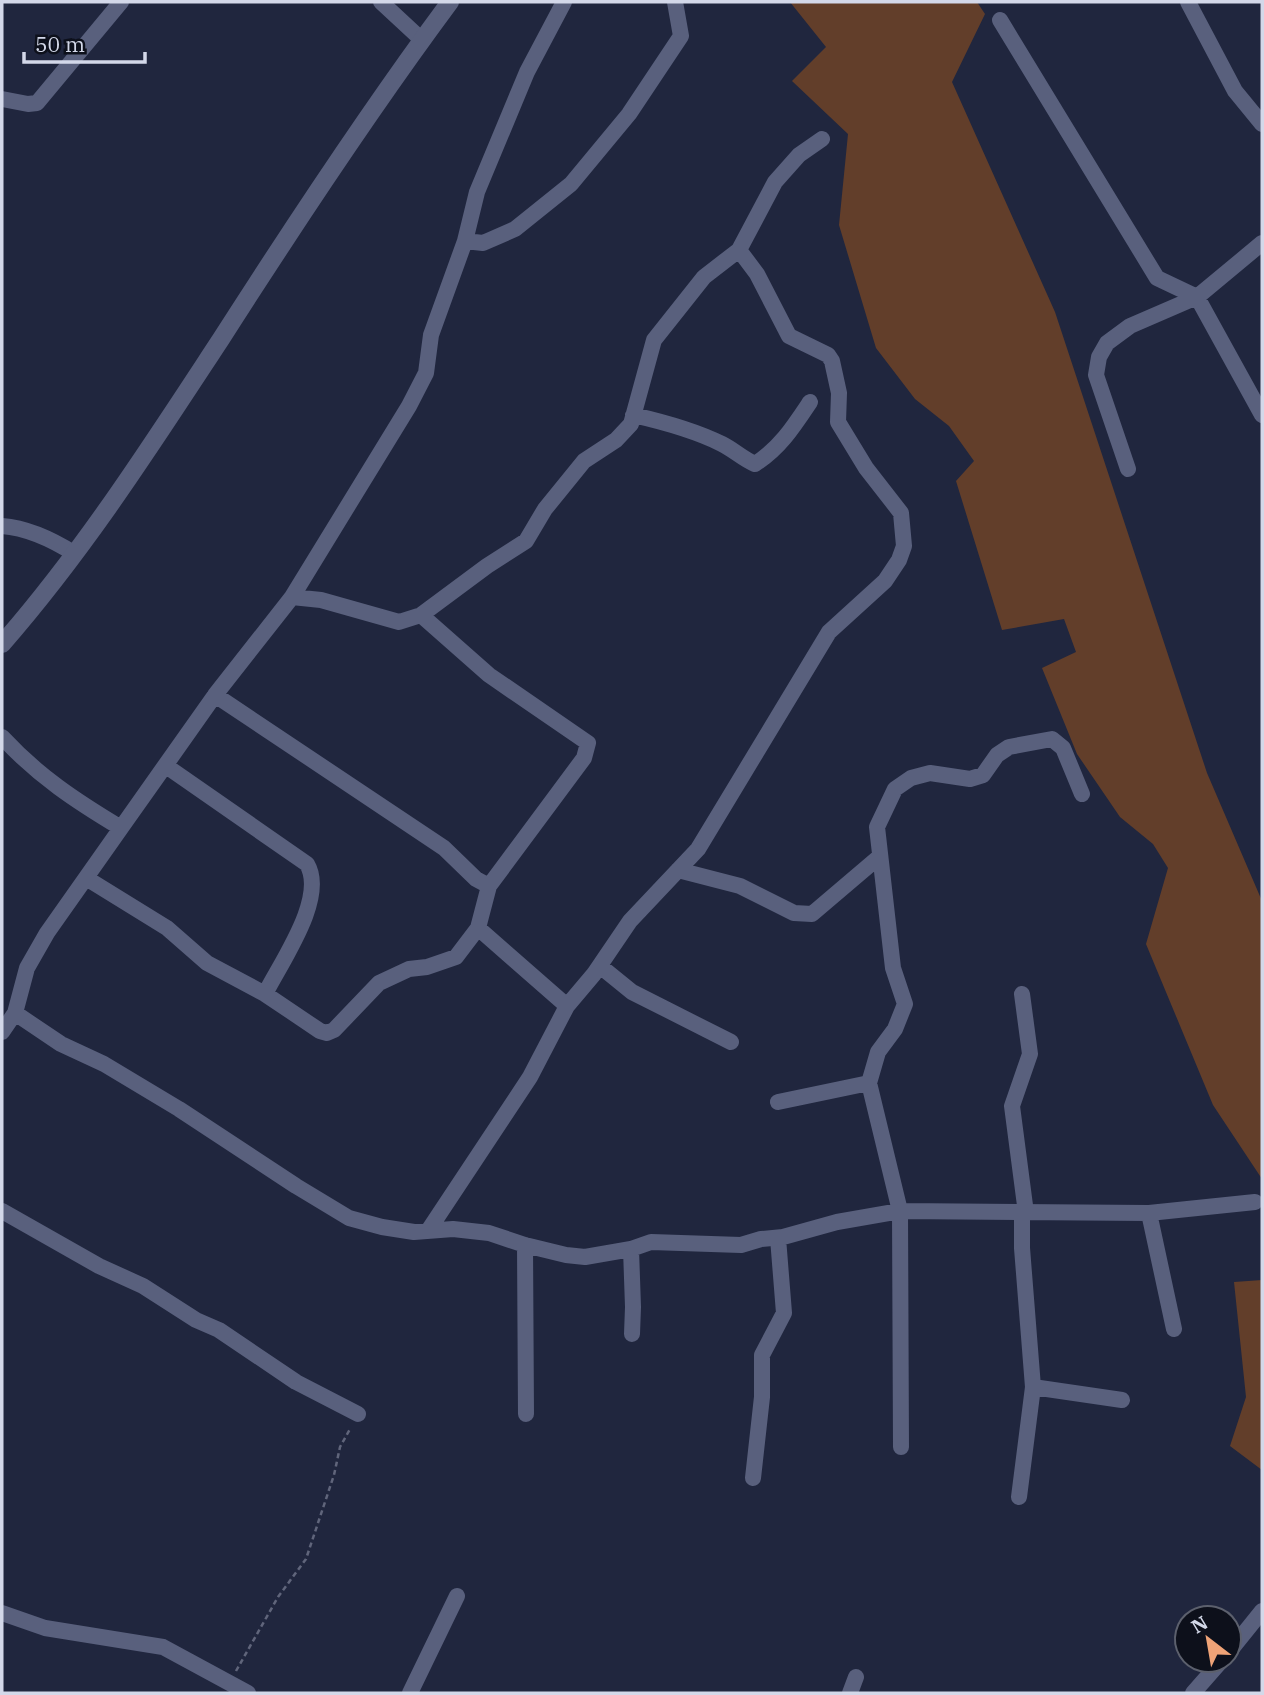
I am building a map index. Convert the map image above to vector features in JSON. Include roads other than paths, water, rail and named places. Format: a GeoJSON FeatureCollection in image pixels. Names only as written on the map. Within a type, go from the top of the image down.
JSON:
{"type":"FeatureCollection","features":[{"type":"Feature","properties":{"kind":"street"},"geometry":{"type":"LineString","coordinates":[[2,99],[37,103],[121,2]]}},
{"type":"Feature","properties":{"kind":"street"},"geometry":{"type":"LineString","coordinates":[[381,2],[422,40]]}},
{"type":"Feature","properties":{"kind":"street"},"geometry":{"type":"LineString","coordinates":[[2,644],[41,599],[123,489],[254,287],[450,2]]}},
{"type":"Feature","properties":{"kind":"street"},"geometry":{"type":"LineString","coordinates":[[2,1032],[15,1013],[27,968],[47,933],[215,695],[292,597],[409,406],[426,373],[431,335],[465,242],[477,191],[527,72],[564,2]]}},
{"type":"Feature","properties":{"kind":"street"},"geometry":{"type":"LineString","coordinates":[[465,242],[483,243],[515,229],[571,184],[629,114],[681,36],[675,2]]}},
{"type":"Feature","properties":{"kind":"street"},"geometry":{"type":"LineString","coordinates":[[1188,2],[1235,91],[1262,124]]}},
{"type":"Feature","properties":{"kind":"street"},"geometry":{"type":"LineString","coordinates":[[1000,20],[1157,278],[1197,297],[1262,415]]}},
{"type":"Feature","properties":{"kind":"street"},"geometry":{"type":"LineString","coordinates":[[292,597],[321,600],[399,622],[421,615],[526,541],[545,509],[584,461],[616,440],[631,424],[654,340],[704,277],[739,250],[775,182],[799,155],[821,139]]}},
{"type":"Feature","properties":{"kind":"street"},"geometry":{"type":"LineString","coordinates":[[1128,469],[1096,375],[1099,357],[1107,343],[1130,327],[1197,297],[1262,243]]}},
{"type":"Feature","properties":{"kind":"street"},"geometry":{"type":"LineString","coordinates":[[428,1231],[530,1077],[567,1006],[600,966],[630,920],[698,849],[829,632],[885,581],[899,561],[904,546],[901,513],[866,468],[838,422],[838,393],[832,361],[828,355],[789,336],[757,274],[739,250]]}},
{"type":"Feature","properties":{"kind":"street"},"geometry":{"type":"LineString","coordinates":[[633,415],[673,424],[725,445],[755,464],[780,444],[810,402]]}},
{"type":"Feature","properties":{"kind":"street"},"geometry":{"type":"LineString","coordinates":[[2,526],[16,527],[55,542],[75,554]]}},
{"type":"Feature","properties":{"kind":"street"},"geometry":{"type":"LineString","coordinates":[[86,878],[167,928],[207,963],[265,994],[327,1033],[334,1030],[379,983],[410,970],[456,957],[478,928],[489,886],[584,758],[588,743],[489,675],[421,615]]}},
{"type":"Feature","properties":{"kind":"street"},"geometry":{"type":"LineString","coordinates":[[215,695],[444,848],[476,879],[489,886]]}},
{"type":"Feature","properties":{"kind":"street"},"geometry":{"type":"LineString","coordinates":[[2,737],[18,755],[66,796],[121,828]]}},
{"type":"Feature","properties":{"kind":"street"},"geometry":{"type":"LineString","coordinates":[[901,1447],[900,1211],[869,1083],[878,1052],[895,1029],[905,1004],[893,968],[877,827],[895,789],[911,778],[930,773],[970,779],[983,775],[997,755],[1009,747],[1052,739],[1063,748],[1082,794]]}},
{"type":"Feature","properties":{"kind":"street"},"geometry":{"type":"LineString","coordinates":[[166,766],[307,864],[310,869],[314,887],[309,909],[265,994]]}},
{"type":"Feature","properties":{"kind":"street"},"geometry":{"type":"LineString","coordinates":[[678,870],[740,886],[794,913],[812,914],[880,857]]}},
{"type":"Feature","properties":{"kind":"street"},"geometry":{"type":"LineString","coordinates":[[478,928],[567,1006]]}},
{"type":"Feature","properties":{"kind":"street"},"geometry":{"type":"LineString","coordinates":[[600,966],[632,992],[731,1042]]}},
{"type":"Feature","properties":{"kind":"street"},"geometry":{"type":"LineString","coordinates":[[1019,1497],[1032,1387],[1022,1248],[1024,1213],[1012,1106],[1030,1054],[1022,994]]}},
{"type":"Feature","properties":{"kind":"street"},"geometry":{"type":"LineString","coordinates":[[15,1013],[61,1044],[104,1064],[179,1109],[296,1186],[349,1217],[382,1227],[414,1232],[453,1229],[489,1233],[525,1245],[585,1257],[631,1249],[651,1242],[741,1245],[837,1222],[900,1211],[1149,1213],[1255,1202]]}},
{"type":"Feature","properties":{"kind":"street"},"geometry":{"type":"LineString","coordinates":[[778,1102],[869,1083]]}},
{"type":"Feature","properties":{"kind":"street"},"geometry":{"type":"LineString","coordinates":[[2,1211],[99,1266],[143,1286],[195,1320],[219,1330],[296,1382],[358,1414]]}},
{"type":"Feature","properties":{"kind":"street"},"geometry":{"type":"LineString","coordinates":[[1149,1213],[1174,1329]]}},
{"type":"Feature","properties":{"kind":"street"},"geometry":{"type":"LineString","coordinates":[[753,1478],[762,1397],[762,1355],[783,1313],[778,1238]]}},
{"type":"Feature","properties":{"kind":"street"},"geometry":{"type":"LineString","coordinates":[[525,1245],[526,1414]]}},
{"type":"Feature","properties":{"kind":"street"},"geometry":{"type":"LineString","coordinates":[[631,1249],[634,1307],[632,1334]]}},
{"type":"Feature","properties":{"kind":"street"},"geometry":{"type":"LineString","coordinates":[[1032,1387],[1122,1399]]}},
{"type":"Feature","properties":{"kind":"street"},"geometry":{"type":"LineString","coordinates":[[410,1693],[457,1596]]}},
{"type":"Feature","properties":{"kind":"street"},"geometry":{"type":"LineString","coordinates":[[1243,1635],[1262,1611]]}},
{"type":"Feature","properties":{"kind":"street"},"geometry":{"type":"LineString","coordinates":[[2,1613],[45,1628],[163,1647],[248,1693]]}},
{"type":"Feature","properties":{"kind":"street"},"geometry":{"type":"LineString","coordinates":[[1193,1693],[1210,1674]]}},
{"type":"Feature","properties":{"kind":"street"},"geometry":{"type":"LineString","coordinates":[[850,1693],[856,1677]]}}]}
